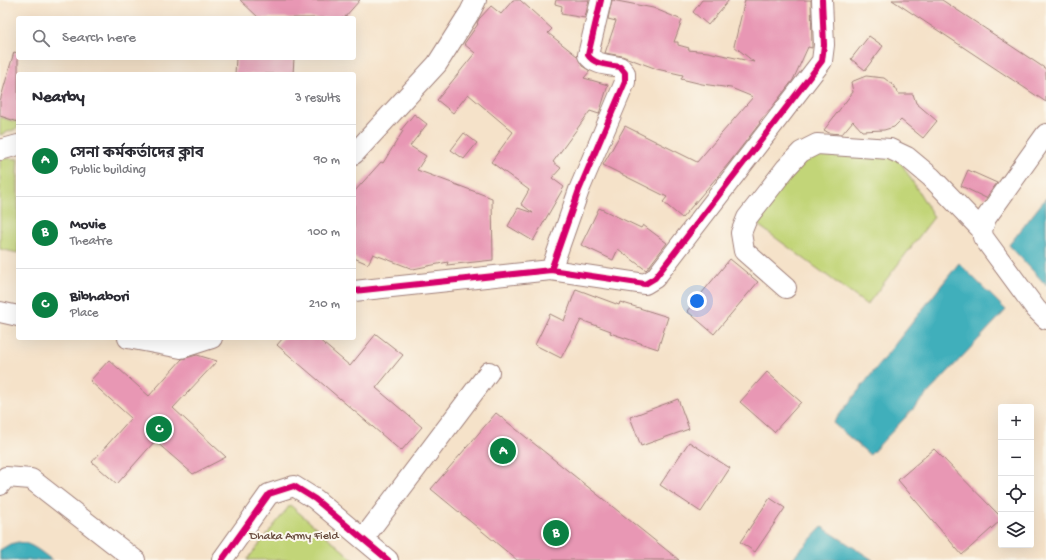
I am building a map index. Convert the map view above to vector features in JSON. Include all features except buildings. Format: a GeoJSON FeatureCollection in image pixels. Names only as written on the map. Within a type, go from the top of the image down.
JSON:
{"type":"FeatureCollection","features":[{"type":"Feature","properties":{"kind":"street"},"geometry":{"type":"LineString","coordinates":[[356,152],[437,64],[476,0]]}},
{"type":"Feature","properties":{"kind":"street"},"geometry":{"type":"LineString","coordinates":[[551,270],[579,190],[625,82],[625,73],[620,66],[594,62],[588,55],[601,0]]}},
{"type":"Feature","properties":{"kind":"street"},"geometry":{"type":"LineString","coordinates":[[356,291],[551,270],[645,284],[655,278],[822,61],[824,45],[822,0]]}},
{"type":"Feature","properties":{"kind":"street"},"geometry":{"type":"LineString","coordinates":[[1046,134],[986,218],[982,230],[983,237],[1036,309],[1046,319]]}},
{"type":"Feature","properties":{"kind":"street"},"geometry":{"type":"LineString","coordinates":[[786,288],[744,251],[741,233],[747,218],[786,168],[801,152],[817,144],[890,149],[907,157],[931,177],[982,230]]}},
{"type":"Feature","properties":{"kind":"street"},"geometry":{"type":"LineString","coordinates":[[0,150],[16,146]]}},
{"type":"Feature","properties":{"kind":"street"},"geometry":{"type":"LineString","coordinates":[[0,312],[16,316]]}},
{"type":"Feature","properties":{"kind":"street"},"geometry":{"type":"LineString","coordinates":[[151,340],[185,343],[201,340]]}},
{"type":"Feature","properties":{"kind":"street"},"geometry":{"type":"LineString","coordinates":[[363,540],[489,372]]}},
{"type":"Feature","properties":{"kind":"street"},"geometry":{"type":"LineString","coordinates":[[0,485],[6,477],[31,479],[135,560]]}},
{"type":"Feature","properties":{"kind":"street"},"geometry":{"type":"LineString","coordinates":[[222,560],[269,494],[294,486],[315,499],[388,560]]}},
{"type":"Feature","properties":{"kind":"green space"},"geometry":{"type":"Polygon","coordinates":[[[0,117],[13,121],[14,118],[16,118],[16,129],[0,135],[0,117]]]}},
{"type":"Feature","properties":{"kind":"green space"},"geometry":{"type":"Polygon","coordinates":[[[894,151],[934,217],[867,305],[754,222],[801,153],[894,151]]]}},
{"type":"Feature","properties":{"kind":"green space"},"geometry":{"type":"Polygon","coordinates":[[[5,158],[16,159],[16,253],[0,249],[0,160],[5,158]]]}},
{"type":"Feature","properties":{"kind":"green space","name":"Dhaka Army Field"},"geometry":{"type":"Polygon","coordinates":[[[290,505],[354,560],[247,560],[290,505]]]}},
{"type":"Feature","properties":{"kind":"water"},"geometry":{"type":"Polygon","coordinates":[[[1046,198],[1046,285],[1009,245],[1046,198]]]}},
{"type":"Feature","properties":{"kind":"water"},"geometry":{"type":"Polygon","coordinates":[[[959,263],[1006,310],[870,455],[833,423],[959,263]]]}},
{"type":"Feature","properties":{"kind":"water"},"geometry":{"type":"Polygon","coordinates":[[[822,527],[873,560],[791,560],[822,527]]]}},
{"type":"Feature","properties":{"kind":"water"},"geometry":{"type":"Polygon","coordinates":[[[18,542],[32,546],[52,560],[0,560],[0,550],[10,544],[18,542]]]}},
{"type":"Feature","properties":{"kind":"cycle path"},"geometry":{"type":"LineString","coordinates":[[551,270],[579,190],[625,82],[625,73],[620,67],[598,63],[588,55],[601,0]]}},
{"type":"Feature","properties":{"kind":"cycle path"},"geometry":{"type":"LineString","coordinates":[[356,291],[551,270],[645,284],[655,278],[822,61],[824,45],[822,0]]}},
{"type":"Feature","properties":{"kind":"cycle path"},"geometry":{"type":"LineString","coordinates":[[222,560],[269,494],[294,486],[315,499],[388,560]]}},
{"type":"Feature","properties":{"kind":"place","name":"Bibhabori"},"geometry":{"type":"Point","coordinates":[159,429]}},
{"type":"Feature","properties":{"kind":"place","name":"সেনা কর্মকর্তাদের ক্লাব"},"geometry":{"type":"Point","coordinates":[503,451]}},
{"type":"Feature","properties":{"kind":"place","name":"Movie"},"geometry":{"type":"Point","coordinates":[556,533]}}]}
